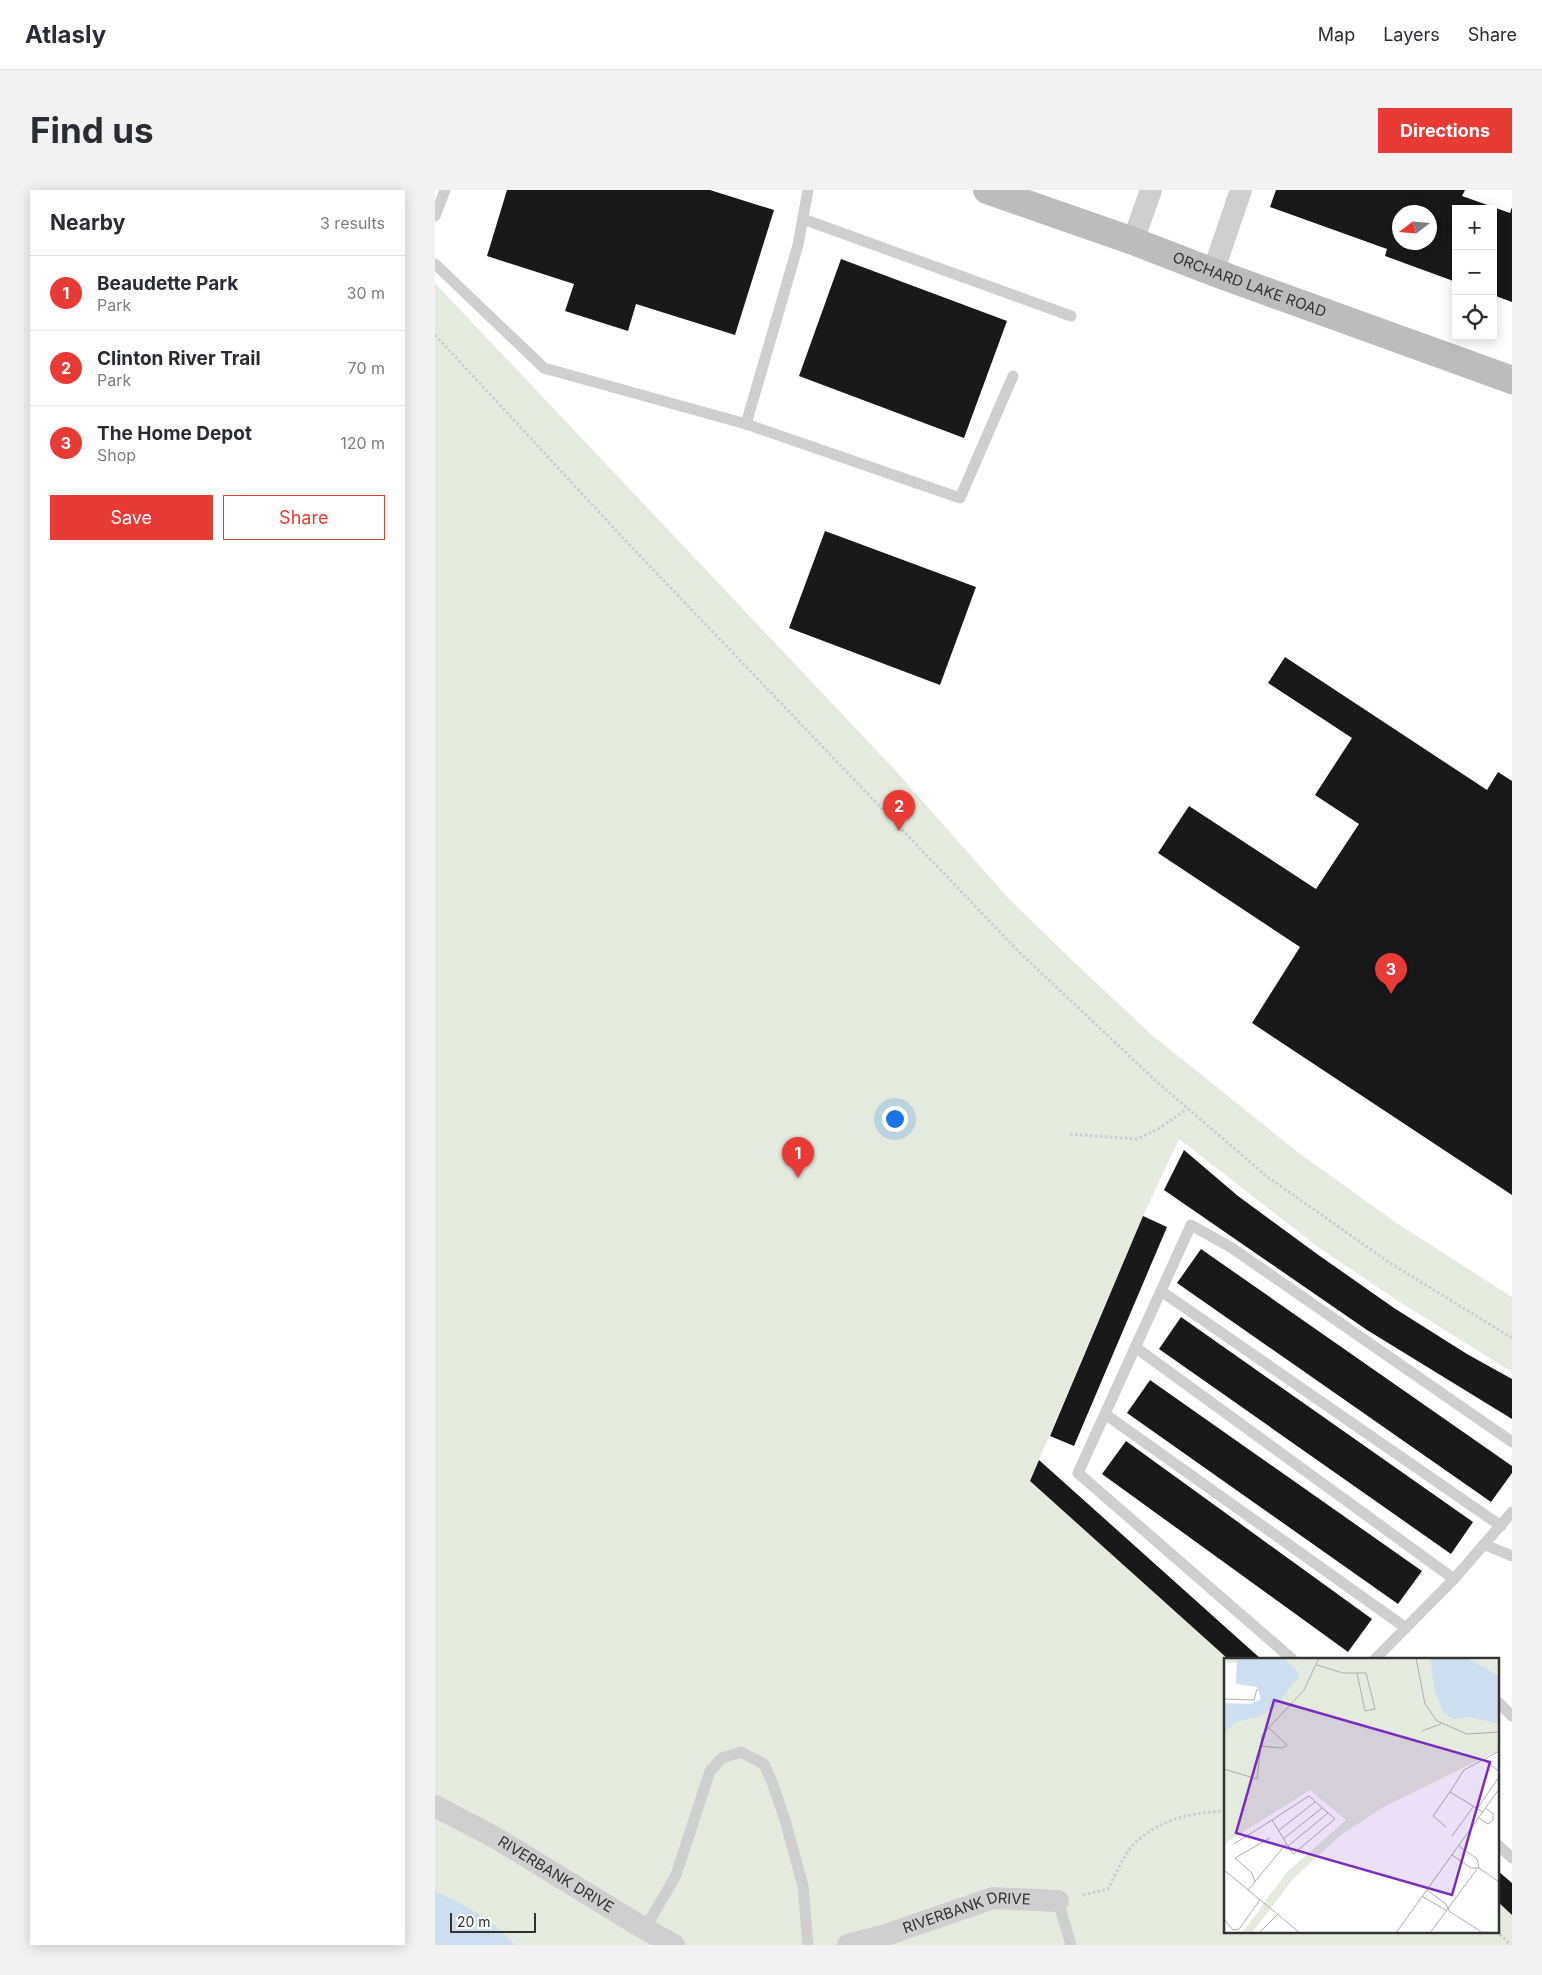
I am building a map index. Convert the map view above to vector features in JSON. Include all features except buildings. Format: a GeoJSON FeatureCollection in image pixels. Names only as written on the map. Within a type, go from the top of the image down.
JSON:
{"type":"FeatureCollection","features":[{"type":"Feature","properties":{"kind":"main road","name":"ORCHARD LAKE ROAD"},"geometry":{"type":"LineString","coordinates":[[987,190],[1133,241],[1213,272],[1512,380]]}},
{"type":"Feature","properties":{"kind":"street"},"geometry":{"type":"LineString","coordinates":[[1133,241],[1151,190]]}},
{"type":"Feature","properties":{"kind":"street"},"geometry":{"type":"LineString","coordinates":[[1213,272],[1241,190]]}},
{"type":"Feature","properties":{"kind":"street","name":"RIVERBANK DRIVE"},"geometry":{"type":"LineString","coordinates":[[435,1806],[496,1838],[674,1945]]}},
{"type":"Feature","properties":{"kind":"street","name":"RIVERBANK DRIVE"},"geometry":{"type":"LineString","coordinates":[[848,1945],[886,1935],[993,1898],[1058,1901]]}},
{"type":"Feature","properties":{"kind":"lane"},"geometry":{"type":"LineString","coordinates":[[435,216],[445,190]]}},
{"type":"Feature","properties":{"kind":"lane"},"geometry":{"type":"LineString","coordinates":[[746,424],[798,245],[808,190]]}},
{"type":"Feature","properties":{"kind":"lane"},"geometry":{"type":"LineString","coordinates":[[803,219],[1071,316]]}},
{"type":"Feature","properties":{"kind":"lane"},"geometry":{"type":"LineString","coordinates":[[435,264],[544,368],[746,424],[960,498],[1013,376]]}},
{"type":"Feature","properties":{"kind":"lane"},"geometry":{"type":"LineString","coordinates":[[1290,1658],[1078,1473],[1191,1225],[1232,1248],[1512,1442]]}},
{"type":"Feature","properties":{"kind":"lane"},"geometry":{"type":"LineString","coordinates":[[1161,1291],[1501,1526]]}},
{"type":"Feature","properties":{"kind":"lane"},"geometry":{"type":"LineString","coordinates":[[1135,1347],[1454,1579]]}},
{"type":"Feature","properties":{"kind":"lane"},"geometry":{"type":"LineString","coordinates":[[1105,1414],[1406,1628]]}},
{"type":"Feature","properties":{"kind":"lane"},"geometry":{"type":"LineString","coordinates":[[1376,1658],[1454,1579],[1512,1512]]}},
{"type":"Feature","properties":{"kind":"lane"},"geometry":{"type":"LineString","coordinates":[[1485,1545],[1512,1556]]}},
{"type":"Feature","properties":{"kind":"lane"},"geometry":{"type":"LineString","coordinates":[[1499,1703],[1512,1716]]}},
{"type":"Feature","properties":{"kind":"lane"},"geometry":{"type":"LineString","coordinates":[[645,1929],[676,1875],[710,1771],[722,1758],[741,1752],[764,1764],[772,1782],[785,1820],[803,1886],[808,1945]]}},
{"type":"Feature","properties":{"kind":"lane"},"geometry":{"type":"LineString","coordinates":[[1499,1847],[1512,1858]]}},
{"type":"Feature","properties":{"kind":"lane"},"geometry":{"type":"LineString","coordinates":[[1058,1901],[1071,1945]]}},
{"type":"Feature","properties":{"kind":"path"},"geometry":{"type":"LineString","coordinates":[[435,335],[624,539],[1019,952],[1187,1109],[1265,1175],[1289,1192],[1390,1263],[1512,1338]]}},
{"type":"Feature","properties":{"kind":"path"},"geometry":{"type":"LineString","coordinates":[[1070,1134],[1137,1138],[1158,1129],[1187,1109]]}},
{"type":"Feature","properties":{"kind":"path"},"geometry":{"type":"LineString","coordinates":[[1058,1901],[1108,1889],[1132,1846],[1156,1826],[1183,1817],[1224,1811]]}},
{"type":"Feature","properties":{"kind":"path"},"geometry":{"type":"LineString","coordinates":[[1497,1932],[1511,1945]]}},
{"type":"Feature","properties":{"kind":"shaded area"},"geometry":{"type":"Polygon","coordinates":[[[435,283],[895,770],[1009,899],[1076,964],[1153,1036],[1299,1153],[1395,1222],[1512,1297],[1512,1372],[1398,1301],[1318,1247],[1179,1139],[1143,1216],[1030,1481],[1227,1658],[1224,1658],[1224,1932],[1499,1932],[1499,1903],[1512,1915],[1512,1945],[435,1945],[435,283]]]}},
{"type":"Feature","properties":{"kind":"water"},"geometry":{"type":"Polygon","coordinates":[[[435,1891],[468,1907],[488,1920],[515,1945],[435,1945],[435,1891]]]}},
{"type":"Feature","properties":{"kind":"place","name":"Clinton River Trail"},"geometry":{"type":"Point","coordinates":[899,831]}},
{"type":"Feature","properties":{"kind":"place","name":"The Home Depot"},"geometry":{"type":"Point","coordinates":[1391,994]}},
{"type":"Feature","properties":{"kind":"place","name":"Beaudette Park"},"geometry":{"type":"Point","coordinates":[798,1178]}}]}
